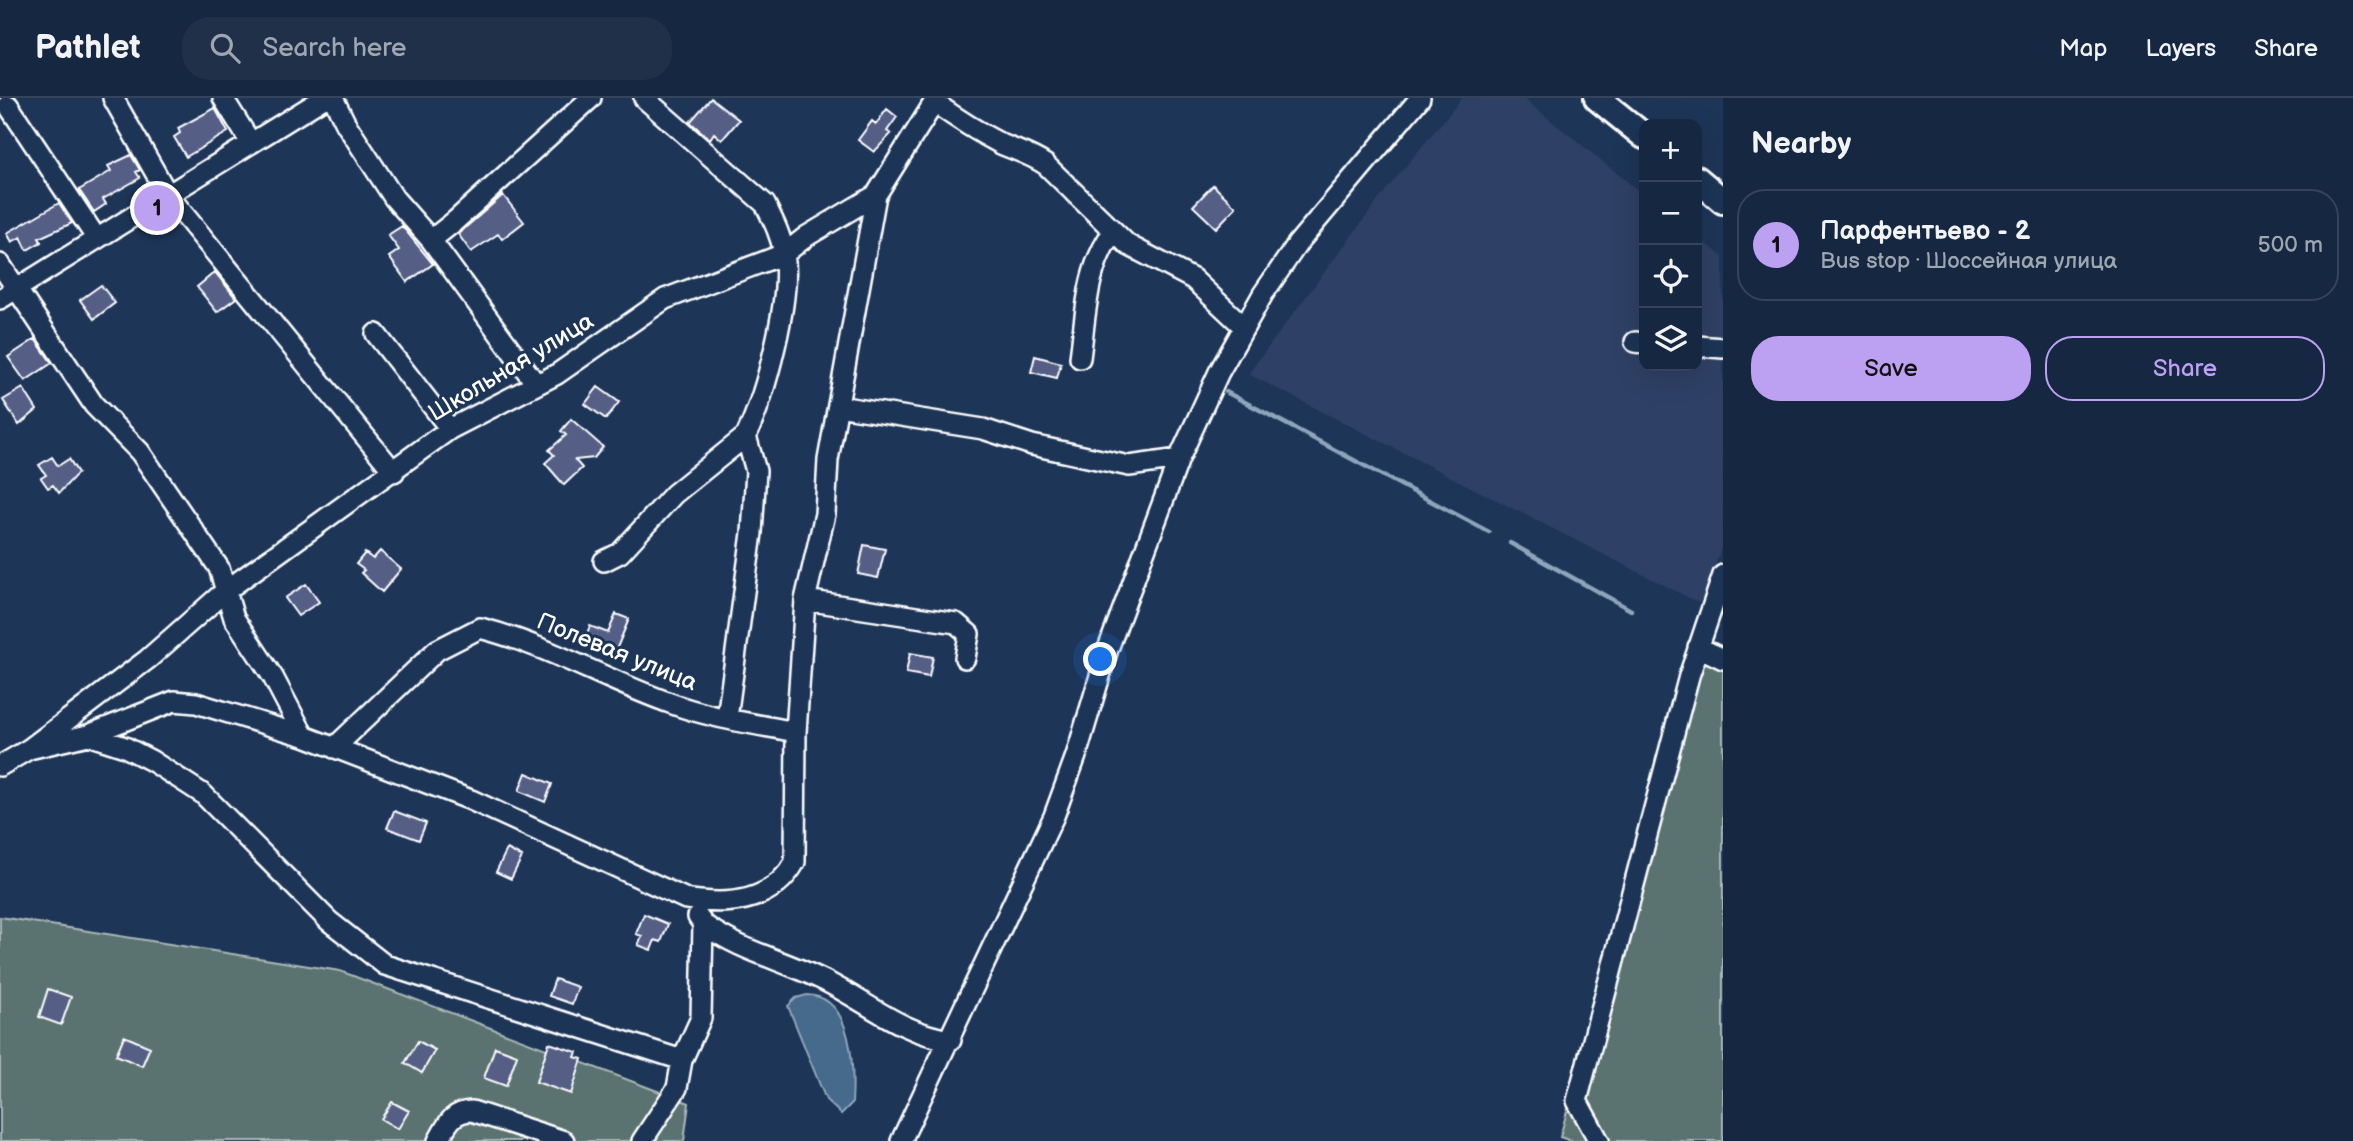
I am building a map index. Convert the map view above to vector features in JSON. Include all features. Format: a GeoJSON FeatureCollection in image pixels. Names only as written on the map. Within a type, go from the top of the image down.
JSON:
{"type":"FeatureCollection","features":[{"type":"Feature","properties":{"kind":"main road"},"geometry":{"type":"LineString","coordinates":[[1597,98],[1639,132]]}},
{"type":"Feature","properties":{"kind":"main road"},"geometry":{"type":"LineString","coordinates":[[1701,182],[1723,201]]}},
{"type":"Feature","properties":{"kind":"street"},"geometry":{"type":"LineString","coordinates":[[113,98],[168,195],[394,472]]}},
{"type":"Feature","properties":{"kind":"street"},"geometry":{"type":"LineString","coordinates":[[223,98],[251,143]]}},
{"type":"Feature","properties":{"kind":"street"},"geometry":{"type":"LineString","coordinates":[[8,294],[324,98]]}},
{"type":"Feature","properties":{"kind":"street"},"geometry":{"type":"LineString","coordinates":[[333,98],[346,124],[394,198],[431,240],[536,384]]}},
{"type":"Feature","properties":{"kind":"street"},"geometry":{"type":"LineString","coordinates":[[431,240],[456,222],[591,98]]}},
{"type":"Feature","properties":{"kind":"street"},"geometry":{"type":"LineString","coordinates":[[604,561],[620,554],[674,494],[746,436],[760,407],[785,277],[784,254],[777,227],[765,204],[645,98]]}},
{"type":"Feature","properties":{"kind":"street"},"geometry":{"type":"LineString","coordinates":[[901,1141],[951,1040],[1054,816],[1076,757],[1108,649],[1179,459],[1219,372],[1244,327],[1298,243],[1420,98]]}},
{"type":"Feature","properties":{"kind":"street"},"geometry":{"type":"LineString","coordinates":[[936,101],[956,118],[1046,165],[1128,245],[1193,279],[1244,327]]}},
{"type":"Feature","properties":{"kind":"street","name":"Школьная улица"},"geometry":{"type":"LineString","coordinates":[[796,732],[805,600],[825,514],[828,460],[876,195],[936,101]]}},
{"type":"Feature","properties":{"kind":"street"},"geometry":{"type":"LineString","coordinates":[[8,105],[97,239]]}},
{"type":"Feature","properties":{"kind":"street","name":"Школьная улица"},"geometry":{"type":"LineString","coordinates":[[29,749],[148,659],[224,592],[394,472],[450,429],[557,374],[665,299],[784,254],[807,236],[876,195]]}},
{"type":"Feature","properties":{"kind":"street"},"geometry":{"type":"LineString","coordinates":[[1080,358],[1091,281],[1100,248],[1113,232]]}},
{"type":"Feature","properties":{"kind":"street"},"geometry":{"type":"LineString","coordinates":[[0,264],[8,294],[94,405],[140,452],[219,568],[224,592],[234,618],[273,677],[304,736]]}},
{"type":"Feature","properties":{"kind":"street"},"geometry":{"type":"LineString","coordinates":[[376,334],[450,429]]}},
{"type":"Feature","properties":{"kind":"street"},"geometry":{"type":"LineString","coordinates":[[1702,346],[1723,348]]}},
{"type":"Feature","properties":{"kind":"street"},"geometry":{"type":"LineString","coordinates":[[838,407],[983,429],[1032,445],[1129,466],[1179,459]]}},
{"type":"Feature","properties":{"kind":"street"},"geometry":{"type":"LineString","coordinates":[[727,718],[752,533],[756,471],[746,436]]}},
{"type":"Feature","properties":{"kind":"street"},"geometry":{"type":"LineString","coordinates":[[1599,1141],[1577,1101],[1698,647],[1723,575]]}},
{"type":"Feature","properties":{"kind":"street"},"geometry":{"type":"LineString","coordinates":[[805,600],[956,623],[969,634],[965,658]]}},
{"type":"Feature","properties":{"kind":"street","name":"Полевая улица"},"geometry":{"type":"LineString","coordinates":[[334,748],[436,650],[480,628],[513,636],[570,658],[670,704],[796,732]]}},
{"type":"Feature","properties":{"kind":"street"},"geometry":{"type":"LineString","coordinates":[[1698,647],[1723,660]]}},
{"type":"Feature","properties":{"kind":"street"},"geometry":{"type":"LineString","coordinates":[[0,765],[29,749],[88,736],[174,701],[196,703],[304,736],[471,800],[686,899],[709,903],[743,901],[769,891],[786,878],[795,862],[796,732]]}},
{"type":"Feature","properties":{"kind":"street"},"geometry":{"type":"LineString","coordinates":[[88,736],[143,756],[203,794],[329,921],[385,965],[682,1060]]}},
{"type":"Feature","properties":{"kind":"street"},"geometry":{"type":"LineString","coordinates":[[686,899],[703,924],[728,942],[824,980],[922,1036],[951,1040]]}},
{"type":"Feature","properties":{"kind":"street"},"geometry":{"type":"LineString","coordinates":[[642,1141],[677,1088],[682,1060],[701,1018],[703,924]]}},
{"type":"Feature","properties":{"kind":"street"},"geometry":{"type":"LineString","coordinates":[[438,1141],[452,1117],[461,1111],[472,1111],[564,1141]]}},
{"type":"Feature","properties":{"kind":"shaded area"},"geometry":{"type":"Polygon","coordinates":[[[1462,98],[1523,98],[1639,191],[1639,371],[1702,371],[1702,240],[1723,257],[1723,544],[1701,604],[1248,374],[1386,190],[1462,98]]]}},
{"type":"Feature","properties":{"kind":"shaded area"},"geometry":{"type":"Polygon","coordinates":[[[807,995],[823,999],[834,1008],[848,1037],[852,1103],[841,1114],[826,1100],[788,1006],[796,998],[807,995]]]}},
{"type":"Feature","properties":{"kind":"green space"},"geometry":{"type":"Polygon","coordinates":[[[1691,637],[1723,657],[1723,1141],[1572,1141],[1560,1137],[1659,772],[1691,637]]]}},
{"type":"Feature","properties":{"kind":"green space"},"geometry":{"type":"Polygon","coordinates":[[[0,917],[340,971],[689,1103],[684,1141],[0,1141],[0,917]]]}},
{"type":"Feature","properties":{"kind":"building"},"geometry":{"type":"Polygon","coordinates":[[[711,98],[739,120],[722,140],[714,133],[710,139],[690,122],[711,98]]]}},
{"type":"Feature","properties":{"kind":"building"},"geometry":{"type":"Polygon","coordinates":[[[215,108],[228,132],[186,157],[174,137],[180,133],[178,128],[215,108]]]}},
{"type":"Feature","properties":{"kind":"building"},"geometry":{"type":"Polygon","coordinates":[[[887,109],[897,117],[887,131],[891,134],[874,152],[858,140],[872,121],[876,124],[887,109]]]}},
{"type":"Feature","properties":{"kind":"building"},"geometry":{"type":"Polygon","coordinates":[[[131,155],[140,170],[136,172],[140,178],[103,199],[106,204],[94,212],[79,190],[111,171],[108,166],[131,155]]]}},
{"type":"Feature","properties":{"kind":"building"},"geometry":{"type":"Polygon","coordinates":[[[1213,185],[1236,207],[1216,228],[1193,206],[1213,185]]]}},
{"type":"Feature","properties":{"kind":"building"},"geometry":{"type":"Polygon","coordinates":[[[503,195],[524,222],[502,239],[498,234],[471,252],[458,234],[503,195]]]}},
{"type":"Feature","properties":{"kind":"building"},"geometry":{"type":"Polygon","coordinates":[[[59,203],[72,223],[39,238],[41,242],[27,250],[21,237],[12,242],[7,233],[59,203]]]}},
{"type":"Feature","properties":{"kind":"building"},"geometry":{"type":"Polygon","coordinates":[[[402,226],[433,264],[407,282],[389,257],[399,250],[388,235],[402,226]]]}},
{"type":"Feature","properties":{"kind":"building"},"geometry":{"type":"Polygon","coordinates":[[[215,272],[236,298],[217,312],[197,287],[215,272]]]}},
{"type":"Feature","properties":{"kind":"building"},"geometry":{"type":"Polygon","coordinates":[[[101,285],[115,303],[94,319],[80,300],[101,285]]]}},
{"type":"Feature","properties":{"kind":"building"},"geometry":{"type":"Polygon","coordinates":[[[35,339],[52,363],[25,381],[8,357],[35,339]]]}},
{"type":"Feature","properties":{"kind":"building"},"geometry":{"type":"Polygon","coordinates":[[[1035,356],[1061,363],[1057,378],[1031,372],[1035,356]]]}},
{"type":"Feature","properties":{"kind":"building"},"geometry":{"type":"Polygon","coordinates":[[[598,387],[619,402],[606,419],[585,404],[598,387]]]}},
{"type":"Feature","properties":{"kind":"building"},"geometry":{"type":"Polygon","coordinates":[[[23,388],[37,410],[19,425],[3,400],[23,388]]]}},
{"type":"Feature","properties":{"kind":"building"},"geometry":{"type":"Polygon","coordinates":[[[571,419],[603,447],[594,458],[575,460],[582,468],[564,485],[545,463],[554,455],[549,450],[566,435],[561,431],[571,419]]]}},
{"type":"Feature","properties":{"kind":"building"},"geometry":{"type":"Polygon","coordinates":[[[52,457],[58,466],[69,459],[78,473],[59,493],[53,485],[48,488],[41,478],[46,475],[39,465],[52,457]]]}},
{"type":"Feature","properties":{"kind":"building"},"geometry":{"type":"Polygon","coordinates":[[[864,545],[885,549],[878,578],[858,574],[864,545]]]}},
{"type":"Feature","properties":{"kind":"building"},"geometry":{"type":"Polygon","coordinates":[[[380,551],[401,569],[382,592],[361,573],[364,570],[356,564],[365,553],[373,559],[380,551]]]}},
{"type":"Feature","properties":{"kind":"building"},"geometry":{"type":"Polygon","coordinates":[[[306,584],[319,602],[298,616],[285,598],[306,584]]]}},
{"type":"Feature","properties":{"kind":"building"},"geometry":{"type":"Polygon","coordinates":[[[616,614],[629,619],[614,655],[583,643],[590,626],[608,633],[616,614]]]}},
{"type":"Feature","properties":{"kind":"building"},"geometry":{"type":"Polygon","coordinates":[[[910,653],[933,657],[929,677],[906,673],[910,653]]]}},
{"type":"Feature","properties":{"kind":"building"},"geometry":{"type":"Polygon","coordinates":[[[526,773],[552,784],[545,802],[519,791],[526,773]]]}},
{"type":"Feature","properties":{"kind":"building"},"geometry":{"type":"Polygon","coordinates":[[[394,811],[426,823],[419,840],[387,828],[394,811]]]}},
{"type":"Feature","properties":{"kind":"building"},"geometry":{"type":"Polygon","coordinates":[[[507,849],[522,857],[511,879],[496,872],[507,849]]]}},
{"type":"Feature","properties":{"kind":"building"},"geometry":{"type":"Polygon","coordinates":[[[644,914],[668,924],[661,942],[655,940],[651,950],[638,945],[642,936],[636,934],[644,914]]]}},
{"type":"Feature","properties":{"kind":"building"},"geometry":{"type":"Polygon","coordinates":[[[555,979],[578,987],[572,1004],[549,996],[555,979]]]}},
{"type":"Feature","properties":{"kind":"building"},"geometry":{"type":"Polygon","coordinates":[[[48,989],[71,997],[61,1025],[39,1017],[48,989]]]}},
{"type":"Feature","properties":{"kind":"building"},"geometry":{"type":"Polygon","coordinates":[[[124,1036],[150,1047],[142,1066],[116,1055],[124,1036]]]}},
{"type":"Feature","properties":{"kind":"building"},"geometry":{"type":"Polygon","coordinates":[[[418,1041],[435,1050],[422,1073],[405,1063],[418,1041]]]}},
{"type":"Feature","properties":{"kind":"building"},"geometry":{"type":"Polygon","coordinates":[[[549,1043],[577,1052],[575,1057],[582,1059],[571,1094],[536,1082],[549,1043]]]}},
{"type":"Feature","properties":{"kind":"building"},"geometry":{"type":"Polygon","coordinates":[[[495,1047],[517,1055],[506,1086],[484,1078],[495,1047]]]}},
{"type":"Feature","properties":{"kind":"building"},"geometry":{"type":"Polygon","coordinates":[[[392,1102],[409,1111],[398,1129],[381,1119],[392,1102]]]}},
{"type":"Feature","properties":{"kind":"waterway"},"geometry":{"type":"LineString","coordinates":[[1226,392],[1489,532]]}},
{"type":"Feature","properties":{"kind":"waterway"},"geometry":{"type":"LineString","coordinates":[[1510,543],[1631,610]]}},
{"type":"Feature","properties":{"kind":"place","name":"Парфентьево - 2"},"geometry":{"type":"Point","coordinates":[157,208]}}]}
